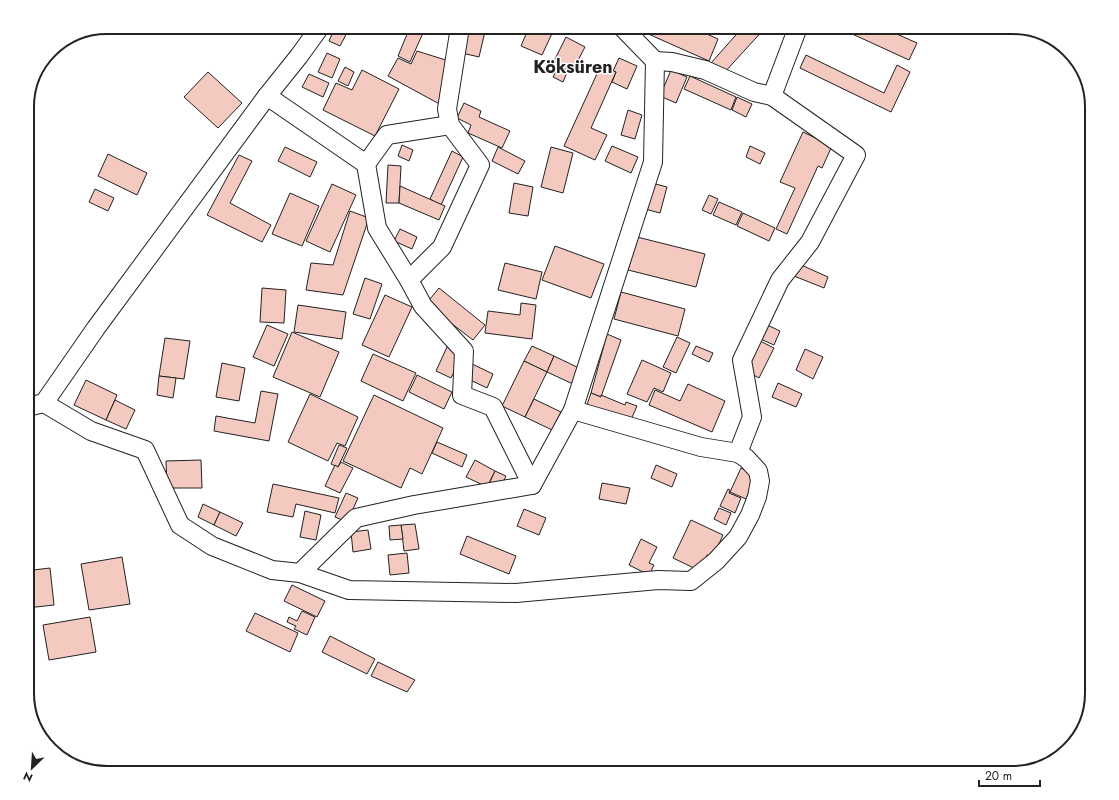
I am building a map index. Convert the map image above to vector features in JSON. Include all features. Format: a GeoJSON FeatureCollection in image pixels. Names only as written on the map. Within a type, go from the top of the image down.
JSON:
{"type":"FeatureCollection","features":[{"type":"Feature","properties":{"kind":"street"},"geometry":{"type":"LineString","coordinates":[[315,34],[267,96],[96,328],[36,405],[91,431],[145,450],[180,525],[212,546],[272,570],[300,574],[349,590],[516,594],[658,580],[691,581],[716,561],[738,537],[750,515],[757,497],[760,481],[758,471],[746,458],[738,453],[701,447],[573,410]]}},
{"type":"Feature","properties":{"kind":"street"},"geometry":{"type":"LineString","coordinates":[[409,280],[442,247],[480,165],[450,125],[447,109],[459,34]]}},
{"type":"Feature","properties":{"kind":"street"},"geometry":{"type":"LineString","coordinates":[[629,34],[655,61],[672,62],[705,70],[754,92],[772,96],[856,155],[810,242],[780,280],[742,360],[752,417],[738,453]]}},
{"type":"Feature","properties":{"kind":"street"},"geometry":{"type":"LineString","coordinates":[[772,96],[795,34]]}},
{"type":"Feature","properties":{"kind":"street"},"geometry":{"type":"LineString","coordinates":[[532,485],[573,410],[653,162],[655,61]]}},
{"type":"Feature","properties":{"kind":"street"},"geometry":{"type":"LineString","coordinates":[[267,96],[366,164]]}},
{"type":"Feature","properties":{"kind":"street"},"geometry":{"type":"LineString","coordinates":[[450,125],[387,135],[366,164],[377,228],[423,306],[464,352],[462,394],[493,406],[532,485]]}},
{"type":"Feature","properties":{"kind":"street"},"geometry":{"type":"LineString","coordinates":[[300,574],[356,518],[414,505],[532,485]]}},
{"type":"Feature","properties":{"kind":"building"},"geometry":{"type":"Polygon","coordinates":[[[332,34],[346,34],[340,46],[329,41],[332,34]]]}},
{"type":"Feature","properties":{"kind":"building"},"geometry":{"type":"Polygon","coordinates":[[[407,34],[423,34],[410,62],[398,56],[407,34]]]}},
{"type":"Feature","properties":{"kind":"building"},"geometry":{"type":"Polygon","coordinates":[[[466,34],[484,34],[479,57],[462,53],[466,34]]]}},
{"type":"Feature","properties":{"kind":"building"},"geometry":{"type":"Polygon","coordinates":[[[526,34],[552,34],[542,55],[521,46],[526,34]]]}},
{"type":"Feature","properties":{"kind":"building"},"geometry":{"type":"Polygon","coordinates":[[[648,34],[707,34],[718,39],[709,61],[648,34]]]}},
{"type":"Feature","properties":{"kind":"building"},"geometry":{"type":"Polygon","coordinates":[[[737,34],[760,34],[723,74],[711,63],[737,34]]]}},
{"type":"Feature","properties":{"kind":"building"},"geometry":{"type":"Polygon","coordinates":[[[852,34],[897,34],[917,43],[909,60],[852,34]]]}},
{"type":"Feature","properties":{"kind":"building"},"geometry":{"type":"Polygon","coordinates":[[[566,37],[585,47],[573,70],[554,61],[566,37]]]}},
{"type":"Feature","properties":{"kind":"building"},"geometry":{"type":"Polygon","coordinates":[[[417,51],[452,62],[445,107],[388,76],[398,58],[411,64],[417,51]]]}},
{"type":"Feature","properties":{"kind":"building"},"geometry":{"type":"Polygon","coordinates":[[[327,53],[340,59],[332,78],[318,72],[327,53]]]}},
{"type":"Feature","properties":{"kind":"building"},"geometry":{"type":"Polygon","coordinates":[[[806,55],[884,93],[897,65],[910,72],[891,112],[800,68],[806,55]]]}},
{"type":"Feature","properties":{"kind":"building"},"geometry":{"type":"Polygon","coordinates":[[[619,58],[637,66],[627,89],[612,82],[616,72],[613,71],[619,58]]]}},
{"type":"Feature","properties":{"kind":"building"},"geometry":{"type":"Polygon","coordinates":[[[601,65],[616,72],[591,128],[607,135],[595,160],[564,146],[601,65]]]}},
{"type":"Feature","properties":{"kind":"building"},"geometry":{"type":"Polygon","coordinates":[[[559,66],[568,70],[563,82],[553,77],[559,66]]]}},
{"type":"Feature","properties":{"kind":"building"},"geometry":{"type":"Polygon","coordinates":[[[345,67],[354,72],[348,86],[338,81],[345,67]]]}},
{"type":"Feature","properties":{"kind":"building"},"geometry":{"type":"Polygon","coordinates":[[[362,70],[399,89],[375,136],[323,110],[336,83],[352,90],[362,70]]]}},
{"type":"Feature","properties":{"kind":"building"},"geometry":{"type":"Polygon","coordinates":[[[671,70],[687,77],[676,103],[660,96],[671,70]]]}},
{"type":"Feature","properties":{"kind":"building"},"geometry":{"type":"Polygon","coordinates":[[[208,72],[242,103],[218,128],[184,97],[208,72]]]}},
{"type":"Feature","properties":{"kind":"building"},"geometry":{"type":"Polygon","coordinates":[[[309,74],[329,83],[323,97],[302,87],[309,74]]]}},
{"type":"Feature","properties":{"kind":"building"},"geometry":{"type":"Polygon","coordinates":[[[690,76],[736,97],[731,110],[684,89],[690,76]]]}},
{"type":"Feature","properties":{"kind":"building"},"geometry":{"type":"Polygon","coordinates":[[[737,97],[752,104],[746,117],[732,110],[737,97]]]}},
{"type":"Feature","properties":{"kind":"building"},"geometry":{"type":"Polygon","coordinates":[[[464,103],[481,111],[479,117],[510,131],[502,148],[468,133],[471,125],[457,118],[464,103]]]}},
{"type":"Feature","properties":{"kind":"building"},"geometry":{"type":"Polygon","coordinates":[[[628,110],[642,115],[635,139],[621,135],[628,110]]]}},
{"type":"Feature","properties":{"kind":"building"},"geometry":{"type":"Polygon","coordinates":[[[803,132],[832,146],[822,168],[818,166],[787,234],[776,229],[795,188],[780,182],[803,132]]]}},
{"type":"Feature","properties":{"kind":"building"},"geometry":{"type":"Polygon","coordinates":[[[402,145],[413,150],[409,161],[398,156],[402,145]]]}},
{"type":"Feature","properties":{"kind":"building"},"geometry":{"type":"Polygon","coordinates":[[[612,146],[638,157],[631,173],[605,161],[612,146]]]}},
{"type":"Feature","properties":{"kind":"building"},"geometry":{"type":"Polygon","coordinates":[[[750,146],[765,153],[760,164],[746,157],[750,146]]]}},
{"type":"Feature","properties":{"kind":"building"},"geometry":{"type":"Polygon","coordinates":[[[285,147],[317,162],[310,177],[278,161],[285,147]]]}},
{"type":"Feature","properties":{"kind":"building"},"geometry":{"type":"Polygon","coordinates":[[[498,147],[525,161],[518,174],[492,161],[498,147]]]}},
{"type":"Feature","properties":{"kind":"building"},"geometry":{"type":"Polygon","coordinates":[[[551,147],[573,153],[563,193],[541,187],[551,147]]]}},
{"type":"Feature","properties":{"kind":"building"},"geometry":{"type":"Polygon","coordinates":[[[452,151],[463,157],[441,205],[430,199],[452,151]]]}},
{"type":"Feature","properties":{"kind":"building"},"geometry":{"type":"Polygon","coordinates":[[[108,154],[147,173],[137,195],[98,176],[108,154]]]}},
{"type":"Feature","properties":{"kind":"building"},"geometry":{"type":"Polygon","coordinates":[[[239,155],[252,161],[230,203],[271,225],[262,242],[207,215],[239,155]]]}},
{"type":"Feature","properties":{"kind":"building"},"geometry":{"type":"Polygon","coordinates":[[[388,165],[401,166],[399,203],[386,203],[388,165]]]}},
{"type":"Feature","properties":{"kind":"building"},"geometry":{"type":"Polygon","coordinates":[[[514,183],[533,187],[528,216],[509,213],[514,183]]]}},
{"type":"Feature","properties":{"kind":"building"},"geometry":{"type":"Polygon","coordinates":[[[652,183],[667,187],[660,213],[645,209],[652,183]]]}},
{"type":"Feature","properties":{"kind":"building"},"geometry":{"type":"Polygon","coordinates":[[[332,184],[356,195],[330,252],[306,241],[332,184]]]}},
{"type":"Feature","properties":{"kind":"building"},"geometry":{"type":"Polygon","coordinates":[[[400,186],[445,206],[439,220],[399,203],[400,186]]]}},
{"type":"Feature","properties":{"kind":"building"},"geometry":{"type":"Polygon","coordinates":[[[95,189],[114,198],[108,211],[89,202],[95,189]]]}},
{"type":"Feature","properties":{"kind":"building"},"geometry":{"type":"Polygon","coordinates":[[[290,193],[319,206],[302,246],[272,234],[290,193]]]}},
{"type":"Feature","properties":{"kind":"building"},"geometry":{"type":"Polygon","coordinates":[[[709,195],[718,199],[711,214],[702,210],[709,195]]]}},
{"type":"Feature","properties":{"kind":"building"},"geometry":{"type":"Polygon","coordinates":[[[719,202],[742,212],[736,225],[713,215],[719,202]]]}},
{"type":"Feature","properties":{"kind":"building"},"geometry":{"type":"Polygon","coordinates":[[[350,211],[369,218],[343,295],[306,290],[311,263],[333,265],[350,211]]]}},
{"type":"Feature","properties":{"kind":"building"},"geometry":{"type":"Polygon","coordinates":[[[743,213],[775,228],[769,241],[737,226],[743,213]]]}},
{"type":"Feature","properties":{"kind":"building"},"geometry":{"type":"Polygon","coordinates":[[[400,229],[417,237],[412,249],[394,241],[400,229]]]}},
{"type":"Feature","properties":{"kind":"building"},"geometry":{"type":"Polygon","coordinates":[[[637,237],[705,254],[696,287],[628,270],[637,237]]]}},
{"type":"Feature","properties":{"kind":"building"},"geometry":{"type":"Polygon","coordinates":[[[555,246],[604,264],[591,298],[542,280],[555,246]]]}},
{"type":"Feature","properties":{"kind":"building"},"geometry":{"type":"Polygon","coordinates":[[[505,263],[542,272],[536,299],[498,290],[505,263]]]}},
{"type":"Feature","properties":{"kind":"building"},"geometry":{"type":"Polygon","coordinates":[[[799,264],[828,277],[824,288],[794,276],[799,264]]]}},
{"type":"Feature","properties":{"kind":"building"},"geometry":{"type":"Polygon","coordinates":[[[365,278],[382,284],[370,319],[353,314],[365,278]]]}},
{"type":"Feature","properties":{"kind":"building"},"geometry":{"type":"Polygon","coordinates":[[[262,288],[286,290],[284,323],[260,322],[262,288]]]}},
{"type":"Feature","properties":{"kind":"building"},"geometry":{"type":"Polygon","coordinates":[[[439,288],[485,325],[473,340],[426,304],[439,288]]]}},
{"type":"Feature","properties":{"kind":"building"},"geometry":{"type":"Polygon","coordinates":[[[621,292],[685,309],[678,336],[614,319],[621,292]]]}},
{"type":"Feature","properties":{"kind":"building"},"geometry":{"type":"Polygon","coordinates":[[[385,295],[412,307],[389,357],[362,345],[385,295]]]}},
{"type":"Feature","properties":{"kind":"building"},"geometry":{"type":"Polygon","coordinates":[[[521,303],[536,305],[532,339],[485,333],[488,311],[520,315],[521,303]]]}},
{"type":"Feature","properties":{"kind":"building"},"geometry":{"type":"Polygon","coordinates":[[[298,305],[346,312],[342,339],[294,332],[298,305]]]}},
{"type":"Feature","properties":{"kind":"building"},"geometry":{"type":"Polygon","coordinates":[[[763,323],[780,331],[774,345],[756,337],[763,323]]]}},
{"type":"Feature","properties":{"kind":"building"},"geometry":{"type":"Polygon","coordinates":[[[267,325],[288,334],[274,366],[253,357],[267,325]]]}},
{"type":"Feature","properties":{"kind":"building"},"geometry":{"type":"Polygon","coordinates":[[[292,332],[339,352],[320,397],[273,377],[292,332]]]}},
{"type":"Feature","properties":{"kind":"building"},"geometry":{"type":"Polygon","coordinates":[[[607,334],[621,340],[601,397],[591,393],[607,334]]]}},
{"type":"Feature","properties":{"kind":"building"},"geometry":{"type":"Polygon","coordinates":[[[677,337],[690,343],[676,373],[663,367],[677,337]]]}},
{"type":"Feature","properties":{"kind":"building"},"geometry":{"type":"Polygon","coordinates":[[[165,338],[190,341],[184,379],[159,376],[165,338]]]}},
{"type":"Feature","properties":{"kind":"building"},"geometry":{"type":"Polygon","coordinates":[[[760,341],[774,348],[759,378],[746,371],[760,341]]]}},
{"type":"Feature","properties":{"kind":"building"},"geometry":{"type":"Polygon","coordinates":[[[532,346],[554,356],[547,372],[524,361],[532,346]]]}},
{"type":"Feature","properties":{"kind":"building"},"geometry":{"type":"Polygon","coordinates":[[[696,346],[713,353],[709,362],[692,354],[696,346]]]}},
{"type":"Feature","properties":{"kind":"building"},"geometry":{"type":"Polygon","coordinates":[[[447,347],[462,355],[451,378],[436,371],[447,347]]]}},
{"type":"Feature","properties":{"kind":"building"},"geometry":{"type":"Polygon","coordinates":[[[805,349],[823,357],[813,379],[796,370],[805,349]]]}},
{"type":"Feature","properties":{"kind":"building"},"geometry":{"type":"Polygon","coordinates":[[[373,354],[416,373],[403,401],[361,381],[373,354]]]}},
{"type":"Feature","properties":{"kind":"building"},"geometry":{"type":"Polygon","coordinates":[[[554,356],[581,369],[573,384],[547,372],[554,356]]]}},
{"type":"Feature","properties":{"kind":"building"},"geometry":{"type":"Polygon","coordinates":[[[642,360],[671,373],[663,392],[654,388],[647,402],[627,394],[642,360]]]}},
{"type":"Feature","properties":{"kind":"building"},"geometry":{"type":"Polygon","coordinates":[[[524,361],[547,372],[525,417],[502,406],[524,361]]]}},
{"type":"Feature","properties":{"kind":"building"},"geometry":{"type":"Polygon","coordinates":[[[222,363],[245,368],[239,401],[216,397],[222,363]]]}},
{"type":"Feature","properties":{"kind":"building"},"geometry":{"type":"Polygon","coordinates":[[[470,363],[493,374],[487,388],[464,377],[470,363]]]}},
{"type":"Feature","properties":{"kind":"building"},"geometry":{"type":"Polygon","coordinates":[[[417,375],[452,392],[444,409],[409,392],[417,375]]]}},
{"type":"Feature","properties":{"kind":"building"},"geometry":{"type":"Polygon","coordinates":[[[159,376],[176,378],[173,398],[157,395],[159,376]]]}},
{"type":"Feature","properties":{"kind":"building"},"geometry":{"type":"Polygon","coordinates":[[[86,380],[117,395],[106,420],[74,405],[86,380]]]}},
{"type":"Feature","properties":{"kind":"building"},"geometry":{"type":"Polygon","coordinates":[[[778,383],[802,394],[796,407],[772,397],[778,383]]]}},
{"type":"Feature","properties":{"kind":"building"},"geometry":{"type":"Polygon","coordinates":[[[688,384],[725,401],[712,432],[649,405],[655,390],[680,401],[688,384]]]}},
{"type":"Feature","properties":{"kind":"building"},"geometry":{"type":"Polygon","coordinates":[[[261,391],[278,394],[269,441],[214,431],[216,416],[255,423],[261,391]]]}},
{"type":"Feature","properties":{"kind":"building"},"geometry":{"type":"Polygon","coordinates":[[[591,393],[601,397],[601,395],[625,405],[626,402],[637,406],[629,424],[585,411],[591,393]]]}},
{"type":"Feature","properties":{"kind":"building"},"geometry":{"type":"Polygon","coordinates":[[[310,394],[358,417],[345,446],[337,443],[328,461],[288,442],[310,394]]]}},
{"type":"Feature","properties":{"kind":"building"},"geometry":{"type":"Polygon","coordinates":[[[374,395],[443,428],[422,474],[410,468],[401,488],[343,461],[374,395]]]}},
{"type":"Feature","properties":{"kind":"building"},"geometry":{"type":"Polygon","coordinates":[[[534,399],[561,412],[552,430],[525,417],[534,399]]]}},
{"type":"Feature","properties":{"kind":"building"},"geometry":{"type":"Polygon","coordinates":[[[115,400],[135,410],[126,429],[106,420],[115,400]]]}},
{"type":"Feature","properties":{"kind":"building"},"geometry":{"type":"Polygon","coordinates":[[[437,442],[467,455],[462,467],[432,453],[437,442]]]}},
{"type":"Feature","properties":{"kind":"building"},"geometry":{"type":"Polygon","coordinates":[[[339,445],[347,448],[338,467],[331,464],[339,445]]]}},
{"type":"Feature","properties":{"kind":"building"},"geometry":{"type":"Polygon","coordinates":[[[201,460],[202,488],[167,488],[166,461],[201,460]]]}},
{"type":"Feature","properties":{"kind":"building"},"geometry":{"type":"Polygon","coordinates":[[[475,460],[495,471],[487,487],[466,477],[475,460]]]}},
{"type":"Feature","properties":{"kind":"building"},"geometry":{"type":"Polygon","coordinates":[[[341,462],[353,468],[340,493],[325,486],[335,465],[338,467],[341,462]]]}},
{"type":"Feature","properties":{"kind":"building"},"geometry":{"type":"Polygon","coordinates":[[[656,465],[677,474],[672,487],[651,478],[656,465]]]}},
{"type":"Feature","properties":{"kind":"building"},"geometry":{"type":"Polygon","coordinates":[[[741,468],[756,475],[746,499],[730,492],[741,468]]]}},
{"type":"Feature","properties":{"kind":"building"},"geometry":{"type":"Polygon","coordinates":[[[495,471],[506,476],[500,489],[489,484],[495,471]]]}},
{"type":"Feature","properties":{"kind":"building"},"geometry":{"type":"Polygon","coordinates":[[[602,483],[630,488],[626,504],[599,499],[602,483]]]}},
{"type":"Feature","properties":{"kind":"building"},"geometry":{"type":"Polygon","coordinates":[[[273,484],[339,498],[335,513],[296,504],[293,517],[267,512],[273,484]]]}},
{"type":"Feature","properties":{"kind":"building"},"geometry":{"type":"Polygon","coordinates":[[[728,489],[730,490],[729,493],[741,498],[735,513],[720,506],[728,489]]]}},
{"type":"Feature","properties":{"kind":"building"},"geometry":{"type":"Polygon","coordinates":[[[346,493],[358,498],[347,522],[335,517],[346,493]]]}},
{"type":"Feature","properties":{"kind":"building"},"geometry":{"type":"Polygon","coordinates":[[[203,504],[220,512],[214,525],[198,517],[203,504]]]}},
{"type":"Feature","properties":{"kind":"building"},"geometry":{"type":"Polygon","coordinates":[[[719,508],[731,513],[726,525],[714,519],[719,508]]]}},
{"type":"Feature","properties":{"kind":"building"},"geometry":{"type":"Polygon","coordinates":[[[524,509],[546,518],[539,535],[517,526],[524,509]]]}},
{"type":"Feature","properties":{"kind":"building"},"geometry":{"type":"Polygon","coordinates":[[[305,511],[321,515],[316,540],[300,537],[305,511]]]}},
{"type":"Feature","properties":{"kind":"building"},"geometry":{"type":"Polygon","coordinates":[[[220,512],[243,523],[236,536],[214,525],[220,512]]]}},
{"type":"Feature","properties":{"kind":"building"},"geometry":{"type":"Polygon","coordinates":[[[691,520],[723,535],[713,557],[707,555],[700,571],[673,558],[691,520]]]}},
{"type":"Feature","properties":{"kind":"building"},"geometry":{"type":"Polygon","coordinates":[[[415,524],[419,549],[404,551],[401,525],[415,524]]]}},
{"type":"Feature","properties":{"kind":"building"},"geometry":{"type":"Polygon","coordinates":[[[401,525],[403,539],[390,540],[389,526],[401,525]]]}},
{"type":"Feature","properties":{"kind":"building"},"geometry":{"type":"Polygon","coordinates":[[[368,530],[371,549],[353,552],[351,532],[368,530]]]}},
{"type":"Feature","properties":{"kind":"building"},"geometry":{"type":"Polygon","coordinates":[[[467,536],[516,556],[509,574],[460,554],[467,536]]]}},
{"type":"Feature","properties":{"kind":"building"},"geometry":{"type":"Polygon","coordinates":[[[641,539],[657,547],[649,563],[654,565],[649,575],[629,565],[641,539]]]}},
{"type":"Feature","properties":{"kind":"building"},"geometry":{"type":"Polygon","coordinates":[[[407,553],[409,573],[390,575],[388,555],[407,553]]]}},
{"type":"Feature","properties":{"kind":"building"},"geometry":{"type":"Polygon","coordinates":[[[122,557],[130,604],[89,610],[81,564],[122,557]]]}},
{"type":"Feature","properties":{"kind":"building"},"geometry":{"type":"Polygon","coordinates":[[[50,568],[54,605],[34,607],[34,570],[50,568]]]}},
{"type":"Feature","properties":{"kind":"building"},"geometry":{"type":"Polygon","coordinates":[[[292,585],[325,601],[317,617],[284,601],[292,585]]]}},
{"type":"Feature","properties":{"kind":"building"},"geometry":{"type":"Polygon","coordinates":[[[302,611],[315,617],[307,635],[294,629],[296,626],[287,622],[289,617],[297,621],[302,611]]]}},
{"type":"Feature","properties":{"kind":"building"},"geometry":{"type":"Polygon","coordinates":[[[255,613],[298,633],[290,652],[246,631],[255,613]]]}},
{"type":"Feature","properties":{"kind":"building"},"geometry":{"type":"Polygon","coordinates":[[[90,617],[96,652],[49,660],[43,625],[90,617]]]}},
{"type":"Feature","properties":{"kind":"building"},"geometry":{"type":"Polygon","coordinates":[[[330,636],[375,659],[367,674],[322,652],[330,636]]]}},
{"type":"Feature","properties":{"kind":"building"},"geometry":{"type":"Polygon","coordinates":[[[378,662],[415,680],[407,692],[371,676],[378,662]]]}},
{"type":"Feature","properties":{"kind":"district","name":"Köksüren"},"geometry":{"type":"Point","coordinates":[573,67]}}]}
